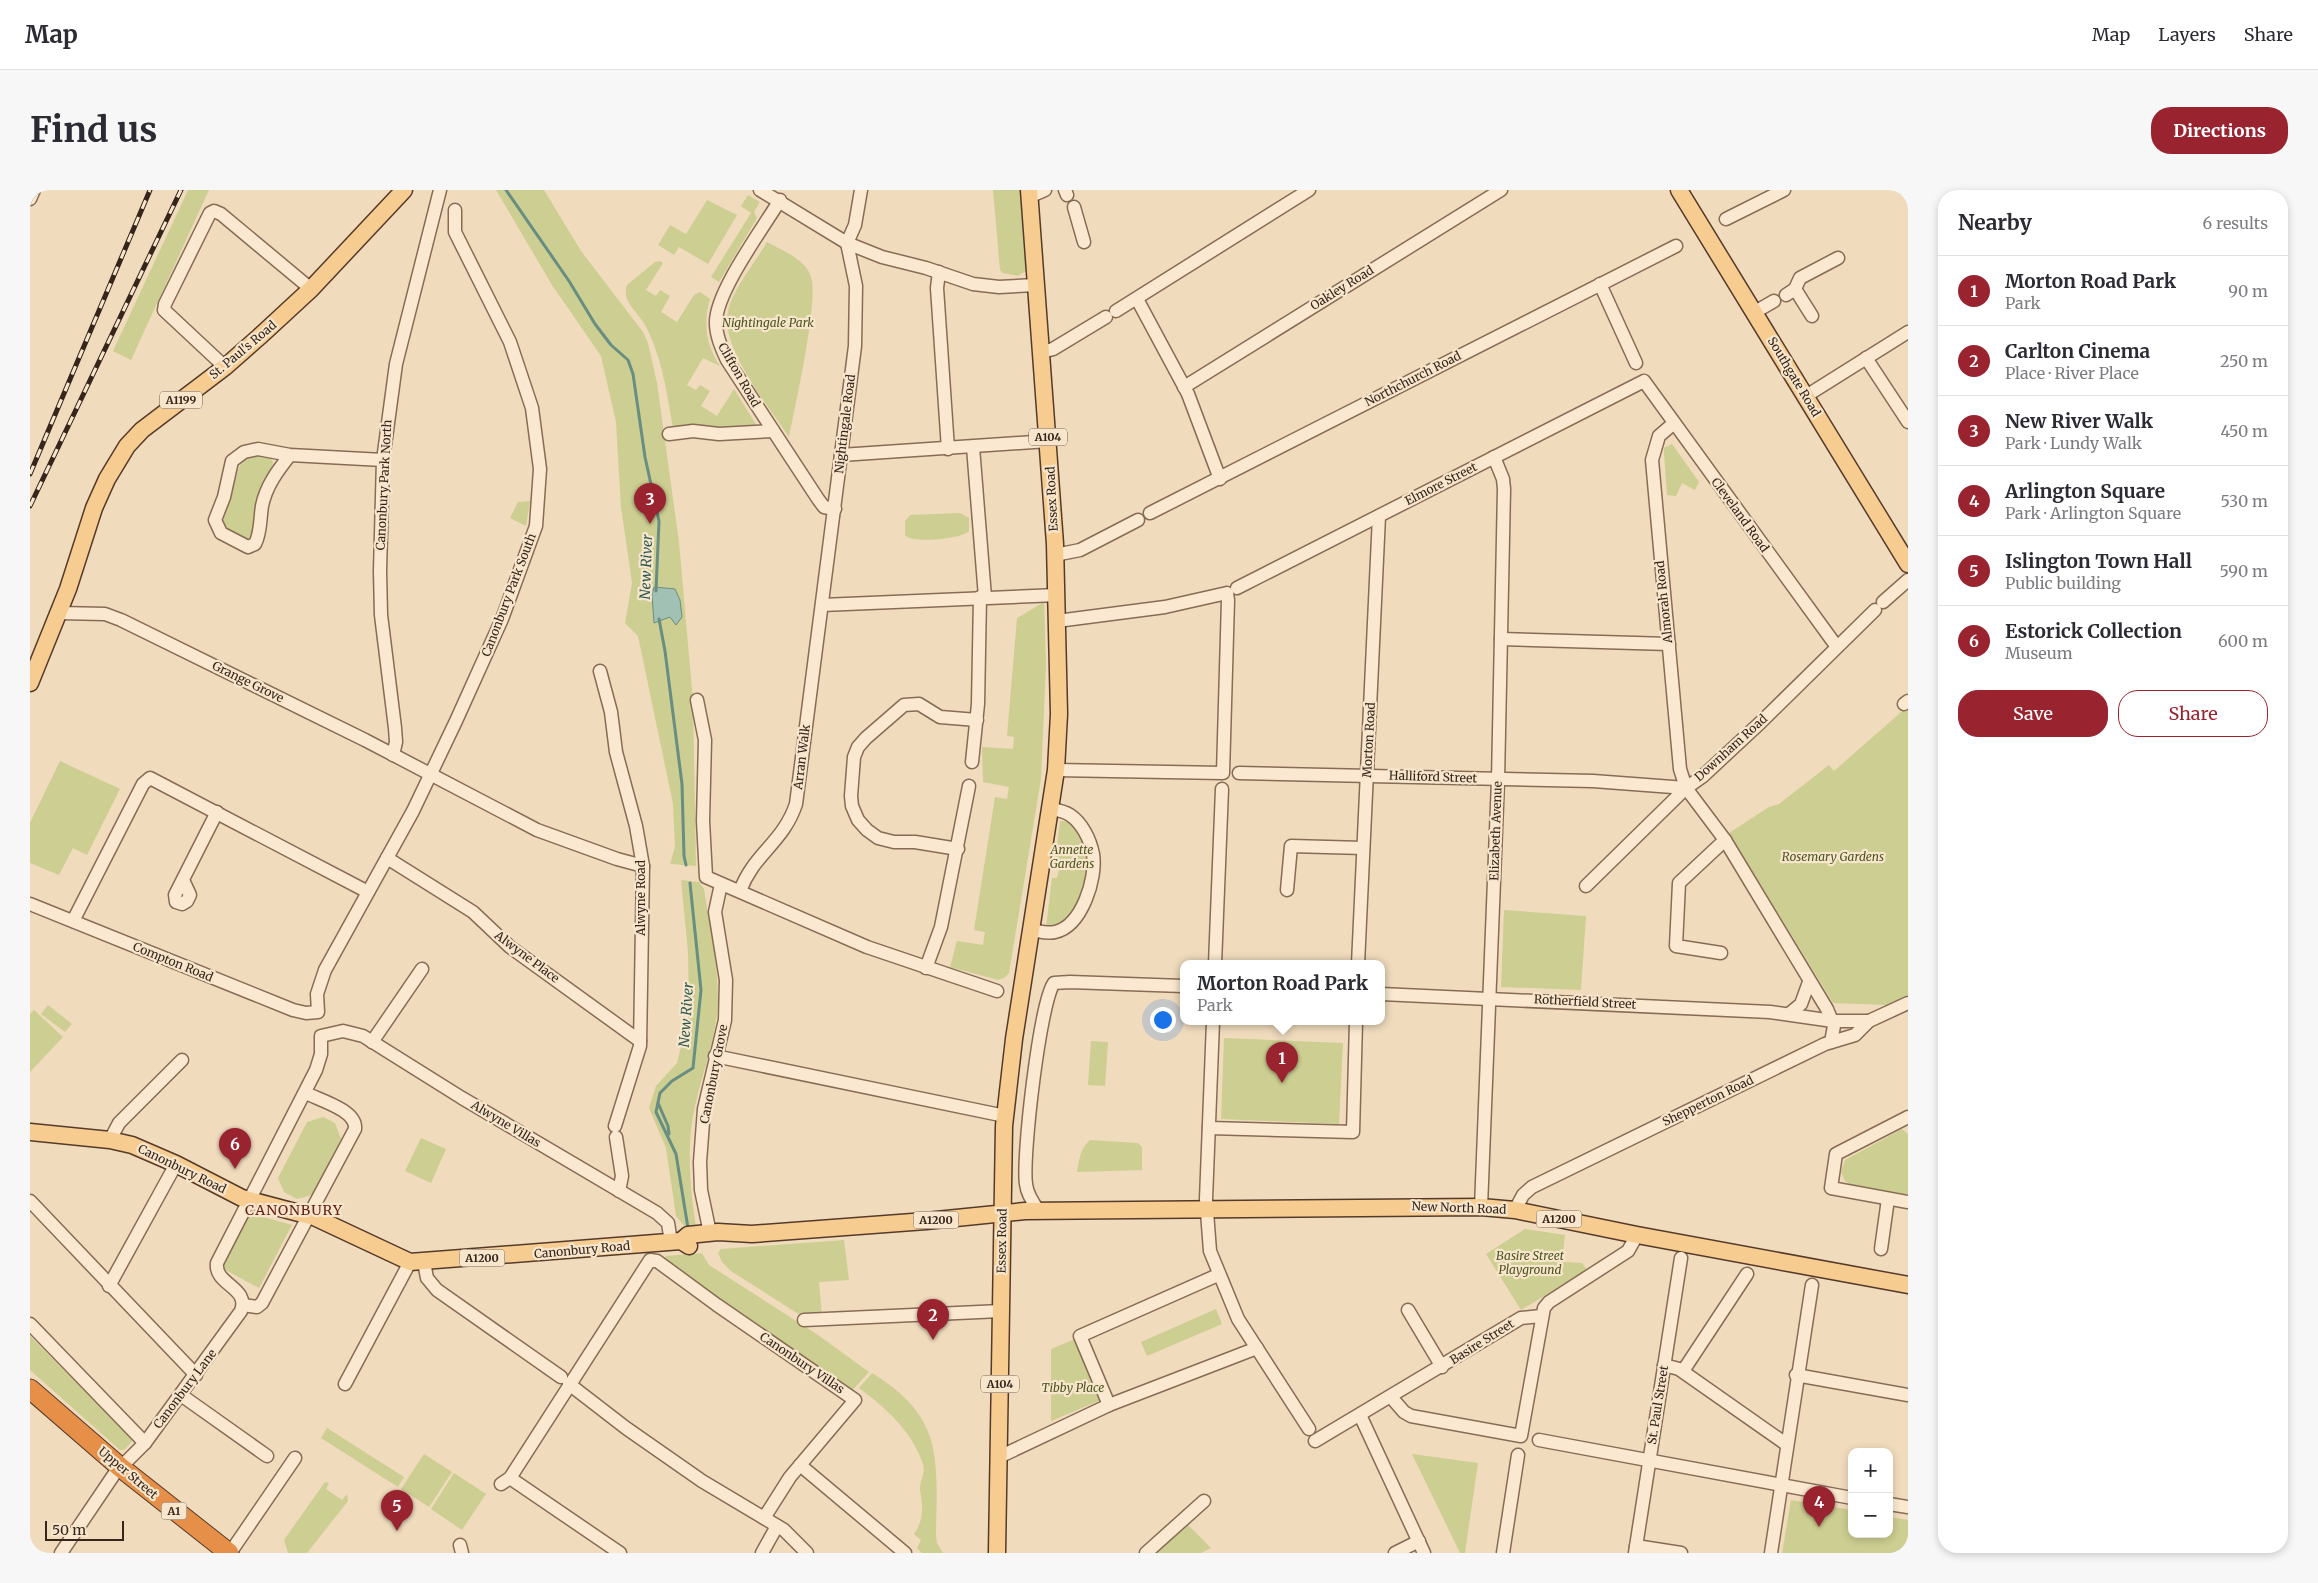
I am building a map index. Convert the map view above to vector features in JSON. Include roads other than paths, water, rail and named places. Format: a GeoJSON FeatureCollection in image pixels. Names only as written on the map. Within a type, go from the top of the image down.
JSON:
{"type":"FeatureCollection","features":[{"type":"Feature","properties":{"kind":"highway","name":"Upper Street"},"geometry":{"type":"LineString","coordinates":[[30,1389],[120,1467],[230,1553]]}},
{"type":"Feature","properties":{"kind":"main road","name":"St. Paul's Road"},"geometry":{"type":"LineString","coordinates":[[30,683],[34,658],[59,613],[94,508],[116,461],[142,430],[225,367],[311,289],[404,190]]}},
{"type":"Feature","properties":{"kind":"main road","name":"Southgate Road"},"geometry":{"type":"LineString","coordinates":[[1680,190],[1908,564]]}},
{"type":"Feature","properties":{"kind":"main road","name":"Essex Road"},"geometry":{"type":"LineString","coordinates":[[997,1553],[1005,1116],[1051,809],[1056,770],[1059,714],[1055,555],[1042,352],[1029,194]]}},
{"type":"Feature","properties":{"kind":"main road","name":"Canonbury Road"},"geometry":{"type":"LineString","coordinates":[[30,1132],[110,1140],[139,1148],[176,1164],[250,1202],[309,1216],[417,1262],[676,1242],[689,1246],[729,1241],[752,1234]]}},
{"type":"Feature","properties":{"kind":"main road","name":"New North Road"},"geometry":{"type":"LineString","coordinates":[[1002,1213],[1039,1211],[1481,1207],[1515,1210],[1636,1235],[1908,1284]]}},
{"type":"Feature","properties":{"kind":"main road","name":"Canonbury Road"},"geometry":{"type":"LineString","coordinates":[[676,1242],[688,1235],[710,1233],[752,1234],[926,1222],[1002,1213]]}},
{"type":"Feature","properties":{"kind":"street"},"geometry":{"type":"LineString","coordinates":[[30,199],[34,190]]}},
{"type":"Feature","properties":{"kind":"street","name":"Canonbury Park North"},"geometry":{"type":"LineString","coordinates":[[393,755],[396,742],[384,643],[380,571],[383,460],[398,355],[440,190]]}},
{"type":"Feature","properties":{"kind":"street"},"geometry":{"type":"LineString","coordinates":[[760,190],[780,200],[848,243],[882,257],[939,272],[973,284],[999,287],[1036,285]]}},
{"type":"Feature","properties":{"kind":"street"},"geometry":{"type":"LineString","coordinates":[[848,243],[854,225],[861,190]]}},
{"type":"Feature","properties":{"kind":"street"},"geometry":{"type":"LineString","coordinates":[[1029,194],[1045,190]]}},
{"type":"Feature","properties":{"kind":"street"},"geometry":{"type":"LineString","coordinates":[[1042,352],[1053,349],[1137,299],[1309,190]]}},
{"type":"Feature","properties":{"kind":"street","name":"Oakley Road"},"geometry":{"type":"LineString","coordinates":[[1184,387],[1501,190]]}},
{"type":"Feature","properties":{"kind":"street"},"geometry":{"type":"LineString","coordinates":[[1726,219],[1784,190]]}},
{"type":"Feature","properties":{"kind":"street","name":"Clifton Road"},"geometry":{"type":"LineString","coordinates":[[780,200],[724,294],[716,323],[719,341],[728,360],[820,502],[824,507],[835,509]]}},
{"type":"Feature","properties":{"kind":"street"},"geometry":{"type":"LineString","coordinates":[[1074,207],[1084,242]]}},
{"type":"Feature","properties":{"kind":"street","name":"Canonbury Park South"},"geometry":{"type":"LineString","coordinates":[[318,1012],[317,994],[321,979],[430,775],[483,664],[521,571],[534,532],[540,497],[538,445],[528,393],[510,342],[455,232],[454,210]]}},
{"type":"Feature","properties":{"kind":"street"},"geometry":{"type":"LineString","coordinates":[[225,367],[164,310],[165,304],[207,216],[214,211],[221,214],[311,289]]}},
{"type":"Feature","properties":{"kind":"street","name":"Nightingale Road"},"geometry":{"type":"LineString","coordinates":[[822,605],[855,346],[856,305],[853,266],[848,243]]}},
{"type":"Feature","properties":{"kind":"street","name":"Northchurch Road"},"geometry":{"type":"LineString","coordinates":[[1150,513],[1676,246]]}},
{"type":"Feature","properties":{"kind":"street"},"geometry":{"type":"LineString","coordinates":[[1755,312],[1785,295],[1800,278],[1838,258]]}},
{"type":"Feature","properties":{"kind":"street"},"geometry":{"type":"LineString","coordinates":[[939,272],[937,288],[948,449]]}},
{"type":"Feature","properties":{"kind":"street"},"geometry":{"type":"LineString","coordinates":[[1600,284],[1636,363]]}},
{"type":"Feature","properties":{"kind":"street"},"geometry":{"type":"LineString","coordinates":[[1785,295],[1812,316]]}},
{"type":"Feature","properties":{"kind":"street"},"geometry":{"type":"LineString","coordinates":[[1137,299],[1184,387],[1220,479]]}},
{"type":"Feature","properties":{"kind":"street"},"geometry":{"type":"LineString","coordinates":[[1806,396],[1908,332]]}},
{"type":"Feature","properties":{"kind":"street"},"geometry":{"type":"LineString","coordinates":[[1866,358],[1908,422]]}},
{"type":"Feature","properties":{"kind":"street","name":"Cleveland Road"},"geometry":{"type":"LineString","coordinates":[[1644,381],[1838,647]]}},
{"type":"Feature","properties":{"kind":"street","name":"Elmore Street"},"geometry":{"type":"LineString","coordinates":[[1057,621],[1165,607],[1232,590],[1644,381]]}},
{"type":"Feature","properties":{"kind":"street","name":"Almorah Road"},"geometry":{"type":"LineString","coordinates":[[1674,423],[1658,436],[1652,460],[1680,769],[1686,788]]}},
{"type":"Feature","properties":{"kind":"street"},"geometry":{"type":"LineString","coordinates":[[669,434],[694,431],[719,434],[773,431]]}},
{"type":"Feature","properties":{"kind":"street"},"geometry":{"type":"LineString","coordinates":[[841,455],[1048,441]]}},
{"type":"Feature","properties":{"kind":"street"},"geometry":{"type":"LineString","coordinates":[[972,762],[977,720],[982,597],[974,447]]}},
{"type":"Feature","properties":{"kind":"street"},"geometry":{"type":"LineString","coordinates":[[290,455],[277,471],[268,488],[255,544],[248,547],[221,533],[215,520],[224,496],[232,461],[244,452],[258,449],[290,455],[383,460]]}},
{"type":"Feature","properties":{"kind":"street","name":"Elizabeth Avenue"},"geometry":{"type":"LineString","coordinates":[[1481,1207],[1498,780],[1504,489],[1504,479],[1494,457]]}},
{"type":"Feature","properties":{"kind":"street","name":"Morton Road"},"geometry":{"type":"LineString","coordinates":[[1358,960],[1379,516]]}},
{"type":"Feature","properties":{"kind":"street"},"geometry":{"type":"LineString","coordinates":[[1055,555],[1080,550],[1138,520]]}},
{"type":"Feature","properties":{"kind":"street","name":"Downham Road"},"geometry":{"type":"LineString","coordinates":[[1586,886],[1686,788],[1703,776],[1908,580]]}},
{"type":"Feature","properties":{"kind":"street"},"geometry":{"type":"LineString","coordinates":[[1056,770],[1223,773],[1228,619],[1232,590]]}},
{"type":"Feature","properties":{"kind":"street"},"geometry":{"type":"LineString","coordinates":[[822,605],[1057,595]]}},
{"type":"Feature","properties":{"kind":"street","name":"Arran Walk"},"geometry":{"type":"LineString","coordinates":[[740,891],[748,871],[783,833],[791,819],[796,804],[822,605]]}},
{"type":"Feature","properties":{"kind":"street","name":"Grange Grove"},"geometry":{"type":"LineString","coordinates":[[59,613],[105,614],[121,620],[393,755],[537,830],[642,866]]}},
{"type":"Feature","properties":{"kind":"street"},"geometry":{"type":"LineString","coordinates":[[1501,640],[1669,644]]}},
{"type":"Feature","properties":{"kind":"street","name":"Alwyne Road"},"geometry":{"type":"LineString","coordinates":[[600,671],[610,712],[616,752],[636,826],[642,866],[640,1041],[637,1060],[616,1132],[622,1176],[619,1191]]}},
{"type":"Feature","properties":{"kind":"street"},"geometry":{"type":"LineString","coordinates":[[697,700],[705,740],[703,821],[706,877],[867,947],[997,991]]}},
{"type":"Feature","properties":{"kind":"street"},"geometry":{"type":"LineString","coordinates":[[958,849],[915,842],[894,842],[878,838],[867,830],[858,820],[852,806],[854,757],[858,747],[866,738],[904,705],[919,704],[940,717],[977,720]]}},
{"type":"Feature","properties":{"kind":"street","name":"Halliford Street"},"geometry":{"type":"LineString","coordinates":[[1239,773],[1593,781],[1686,788]]}},
{"type":"Feature","properties":{"kind":"street"},"geometry":{"type":"LineString","coordinates":[[73,921],[143,784],[150,778],[368,892]]}},
{"type":"Feature","properties":{"kind":"street"},"geometry":{"type":"LineString","coordinates":[[926,968],[941,927],[969,786]]}},
{"type":"Feature","properties":{"kind":"street"},"geometry":{"type":"LineString","coordinates":[[1686,788],[1725,840],[1833,1021],[1834,1032],[1831,1042]]}},
{"type":"Feature","properties":{"kind":"street"},"geometry":{"type":"LineString","coordinates":[[1215,960],[1222,789]]}},
{"type":"Feature","properties":{"kind":"street"},"geometry":{"type":"LineString","coordinates":[[1032,930],[1055,932],[1074,921],[1086,902],[1092,877],[1094,855],[1081,825],[1067,813],[1051,809]]}},
{"type":"Feature","properties":{"kind":"street"},"geometry":{"type":"LineString","coordinates":[[183,880],[217,812]]}},
{"type":"Feature","properties":{"kind":"street"},"geometry":{"type":"LineString","coordinates":[[1721,953],[1676,946],[1679,884],[1725,840]]}},
{"type":"Feature","properties":{"kind":"street"},"geometry":{"type":"LineString","coordinates":[[1287,890],[1291,846],[1364,848]]}},
{"type":"Feature","properties":{"kind":"street","name":"Alwyne Place"},"geometry":{"type":"LineString","coordinates":[[387,858],[473,912],[510,947],[640,1041]]}},
{"type":"Feature","properties":{"kind":"street","name":"Canonbury Grove"},"geometry":{"type":"LineString","coordinates":[[710,1233],[708,1218],[705,1214],[700,1162],[704,1109],[725,1020],[726,980],[714,912],[721,884]]}},
{"type":"Feature","properties":{"kind":"street","name":"Compton Road"},"geometry":{"type":"LineString","coordinates":[[30,904],[293,1010],[306,1014],[318,1012]]}},
{"type":"Feature","properties":{"kind":"street"},"geometry":{"type":"LineString","coordinates":[[372,1042],[422,969]]}},
{"type":"Feature","properties":{"kind":"street"},"geometry":{"type":"LineString","coordinates":[[1789,1014],[1801,1004],[1809,982]]}},
{"type":"Feature","properties":{"kind":"street"},"geometry":{"type":"LineString","coordinates":[[1039,1211],[1028,1193],[1025,1172],[1030,1108],[1045,1005],[1054,983],[1180,986]]}},
{"type":"Feature","properties":{"kind":"street","name":"Rotherfield Street"},"geometry":{"type":"LineString","coordinates":[[1385,994],[1489,997],[1789,1014],[1833,1021],[1869,1021]]}},
{"type":"Feature","properties":{"kind":"street","name":"Shepperton Road"},"geometry":{"type":"LineString","coordinates":[[1515,1210],[1523,1195],[1532,1187],[1831,1042],[1838,1042],[1855,1035],[1869,1021],[1908,1003]]}},
{"type":"Feature","properties":{"kind":"street"},"geometry":{"type":"LineString","coordinates":[[1213,1025],[1206,1210],[1208,1242],[1218,1275],[1238,1319],[1309,1429]]}},
{"type":"Feature","properties":{"kind":"street"},"geometry":{"type":"LineString","coordinates":[[1209,1128],[1353,1132],[1356,1025]]}},
{"type":"Feature","properties":{"kind":"street","name":"Alwyne Villas"},"geometry":{"type":"LineString","coordinates":[[306,1093],[320,1061],[322,1036],[347,1031],[359,1034],[462,1098],[667,1220],[676,1242]]}},
{"type":"Feature","properties":{"kind":"street"},"geometry":{"type":"LineString","coordinates":[[716,1056],[1005,1116]]}},
{"type":"Feature","properties":{"kind":"street"},"geometry":{"type":"LineString","coordinates":[[110,1140],[119,1123],[182,1060]]}},
{"type":"Feature","properties":{"kind":"street"},"geometry":{"type":"LineString","coordinates":[[306,1093],[348,1114],[354,1120],[356,1127],[262,1303],[257,1307],[243,1305],[239,1293],[219,1276],[216,1266],[306,1093]]}},
{"type":"Feature","properties":{"kind":"street"},"geometry":{"type":"LineString","coordinates":[[1908,1117],[1836,1154],[1831,1188],[1908,1202]]}},
{"type":"Feature","properties":{"kind":"street"},"geometry":{"type":"LineString","coordinates":[[109,1286],[176,1164]]}},
{"type":"Feature","properties":{"kind":"street"},"geometry":{"type":"LineString","coordinates":[[1881,1250],[1888,1199]]}},
{"type":"Feature","properties":{"kind":"street"},"geometry":{"type":"LineString","coordinates":[[30,1201],[109,1286],[196,1375]]}},
{"type":"Feature","properties":{"kind":"street"},"geometry":{"type":"LineString","coordinates":[[1391,1397],[1404,1412],[1411,1416],[1521,1436],[1541,1316],[1544,1308],[1549,1302],[1628,1251],[1636,1235]]}},
{"type":"Feature","properties":{"kind":"street","name":"St. Paul Street"},"geometry":{"type":"LineString","coordinates":[[1636,1549],[1681,1258]]}},
{"type":"Feature","properties":{"kind":"street","name":"Canonbury Villas"},"geometry":{"type":"LineString","coordinates":[[565,1380],[650,1260],[660,1263],[717,1305],[855,1400],[778,1492],[764,1518]]}},
{"type":"Feature","properties":{"kind":"street"},"geometry":{"type":"LineString","coordinates":[[345,1384],[417,1262],[437,1290],[565,1380],[641,1439],[702,1480],[789,1534],[807,1553]]}},
{"type":"Feature","properties":{"kind":"street"},"geometry":{"type":"LineString","coordinates":[[1683,1371],[1747,1274]]}},
{"type":"Feature","properties":{"kind":"street"},"geometry":{"type":"LineString","coordinates":[[1109,1405],[1080,1336],[1218,1275]]}},
{"type":"Feature","properties":{"kind":"street"},"geometry":{"type":"LineString","coordinates":[[1771,1553],[1796,1375],[1812,1285]]}},
{"type":"Feature","properties":{"kind":"street","name":"Canonbury Lane"},"geometry":{"type":"LineString","coordinates":[[62,1553],[120,1467],[145,1443],[238,1316],[243,1305]]}},
{"type":"Feature","properties":{"kind":"street"},"geometry":{"type":"LineString","coordinates":[[1408,1310],[1442,1368]]}},
{"type":"Feature","properties":{"kind":"street"},"geometry":{"type":"LineString","coordinates":[[804,1320],[1001,1311]]}},
{"type":"Feature","properties":{"kind":"street","name":"Basire Street"},"geometry":{"type":"LineString","coordinates":[[1315,1441],[1442,1368],[1521,1318],[1541,1316]]}},
{"type":"Feature","properties":{"kind":"street"},"geometry":{"type":"LineString","coordinates":[[30,1324],[145,1443]]}},
{"type":"Feature","properties":{"kind":"street"},"geometry":{"type":"LineString","coordinates":[[999,1457],[1109,1405],[1257,1348]]}},
{"type":"Feature","properties":{"kind":"street"},"geometry":{"type":"LineString","coordinates":[[1664,1365],[1675,1366],[1683,1371],[1786,1444]]}},
{"type":"Feature","properties":{"kind":"street"},"geometry":{"type":"LineString","coordinates":[[1796,1375],[1908,1395]]}},
{"type":"Feature","properties":{"kind":"street"},"geometry":{"type":"LineString","coordinates":[[565,1380],[506,1481],[620,1553]]}},
{"type":"Feature","properties":{"kind":"street"},"geometry":{"type":"LineString","coordinates":[[181,1394],[267,1456]]}},
{"type":"Feature","properties":{"kind":"street"},"geometry":{"type":"LineString","coordinates":[[1360,1415],[1424,1553]]}},
{"type":"Feature","properties":{"kind":"street"},"geometry":{"type":"LineString","coordinates":[[1539,1440],[1848,1497]]}},
{"type":"Feature","properties":{"kind":"street"},"geometry":{"type":"LineString","coordinates":[[1503,1553],[1518,1455]]}},
{"type":"Feature","properties":{"kind":"street"},"geometry":{"type":"LineString","coordinates":[[230,1553],[295,1458]]}},
{"type":"Feature","properties":{"kind":"street"},"geometry":{"type":"LineString","coordinates":[[800,1465],[905,1553]]}},
{"type":"Feature","properties":{"kind":"street"},"geometry":{"type":"LineString","coordinates":[[1146,1553],[1204,1500]]}},
{"type":"Feature","properties":{"kind":"street"},"geometry":{"type":"LineString","coordinates":[[1893,1505],[1908,1507]]}},
{"type":"Feature","properties":{"kind":"street"},"geometry":{"type":"LineString","coordinates":[[762,1553],[777,1526]]}},
{"type":"Feature","properties":{"kind":"street"},"geometry":{"type":"LineString","coordinates":[[1396,1553],[1419,1541]]}},
{"type":"Feature","properties":{"kind":"street"},"geometry":{"type":"LineString","coordinates":[[1636,1549],[1681,1553]]}},
{"type":"Feature","properties":{"kind":"waterway","name":"New River"},"geometry":{"type":"LineString","coordinates":[[506,190],[569,281],[595,324],[611,345],[628,360],[633,374],[645,457],[659,521],[656,591]]}},
{"type":"Feature","properties":{"kind":"waterway","name":"New River"},"geometry":{"type":"LineString","coordinates":[[659,619],[665,651],[682,784],[684,856],[686,865]]}},
{"type":"Feature","properties":{"kind":"waterway","name":"New River"},"geometry":{"type":"LineString","coordinates":[[688,1228],[676,1154],[656,1112],[660,1093],[672,1081],[693,1068],[701,990],[690,883]]}},
{"type":"Feature","properties":{"kind":"waterway","name":"New River"},"geometry":{"type":"LineString","coordinates":[[658,1103],[668,1126],[669,1134]]}},
{"type":"Feature","properties":{"kind":"railway"},"geometry":{"type":"LineString","coordinates":[[30,474],[150,190]]}},
{"type":"Feature","properties":{"kind":"railway"},"geometry":{"type":"LineString","coordinates":[[30,506],[181,190]]}},
{"type":"Feature","properties":{"kind":"place","name":"New River Walk"},"geometry":{"type":"Point","coordinates":[650,524]}},
{"type":"Feature","properties":{"kind":"place","name":"Morton Road Park"},"geometry":{"type":"Point","coordinates":[1282,1083]}},
{"type":"Feature","properties":{"kind":"place","name":"Estorick Collection"},"geometry":{"type":"Point","coordinates":[235,1169]}},
{"type":"Feature","properties":{"kind":"place","name":"Carlton Cinema"},"geometry":{"type":"Point","coordinates":[933,1340]}},
{"type":"Feature","properties":{"kind":"place","name":"Arlington Square"},"geometry":{"type":"Point","coordinates":[1819,1527]}},
{"type":"Feature","properties":{"kind":"place","name":"Islington Town Hall"},"geometry":{"type":"Point","coordinates":[397,1531]}},
{"type":"Feature","properties":{"kind":"district","name":"CANONBURY"},"geometry":{"type":"Point","coordinates":[294,1210]}},
{"type":"Feature","properties":{"kind":"park label","name":"Nightingale Park"},"geometry":{"type":"Point","coordinates":[768,323]}},
{"type":"Feature","properties":{"kind":"park label","name":"Annette Gardens"},"geometry":{"type":"Point","coordinates":[1072,857]}},
{"type":"Feature","properties":{"kind":"park label","name":"Rosemary Gardens"},"geometry":{"type":"Point","coordinates":[1833,857]}},
{"type":"Feature","properties":{"kind":"park label","name":"Basire Street Playground"},"geometry":{"type":"Point","coordinates":[1530,1263]}},
{"type":"Feature","properties":{"kind":"park label","name":"Tibby Place"},"geometry":{"type":"Point","coordinates":[1073,1388]}}]}
